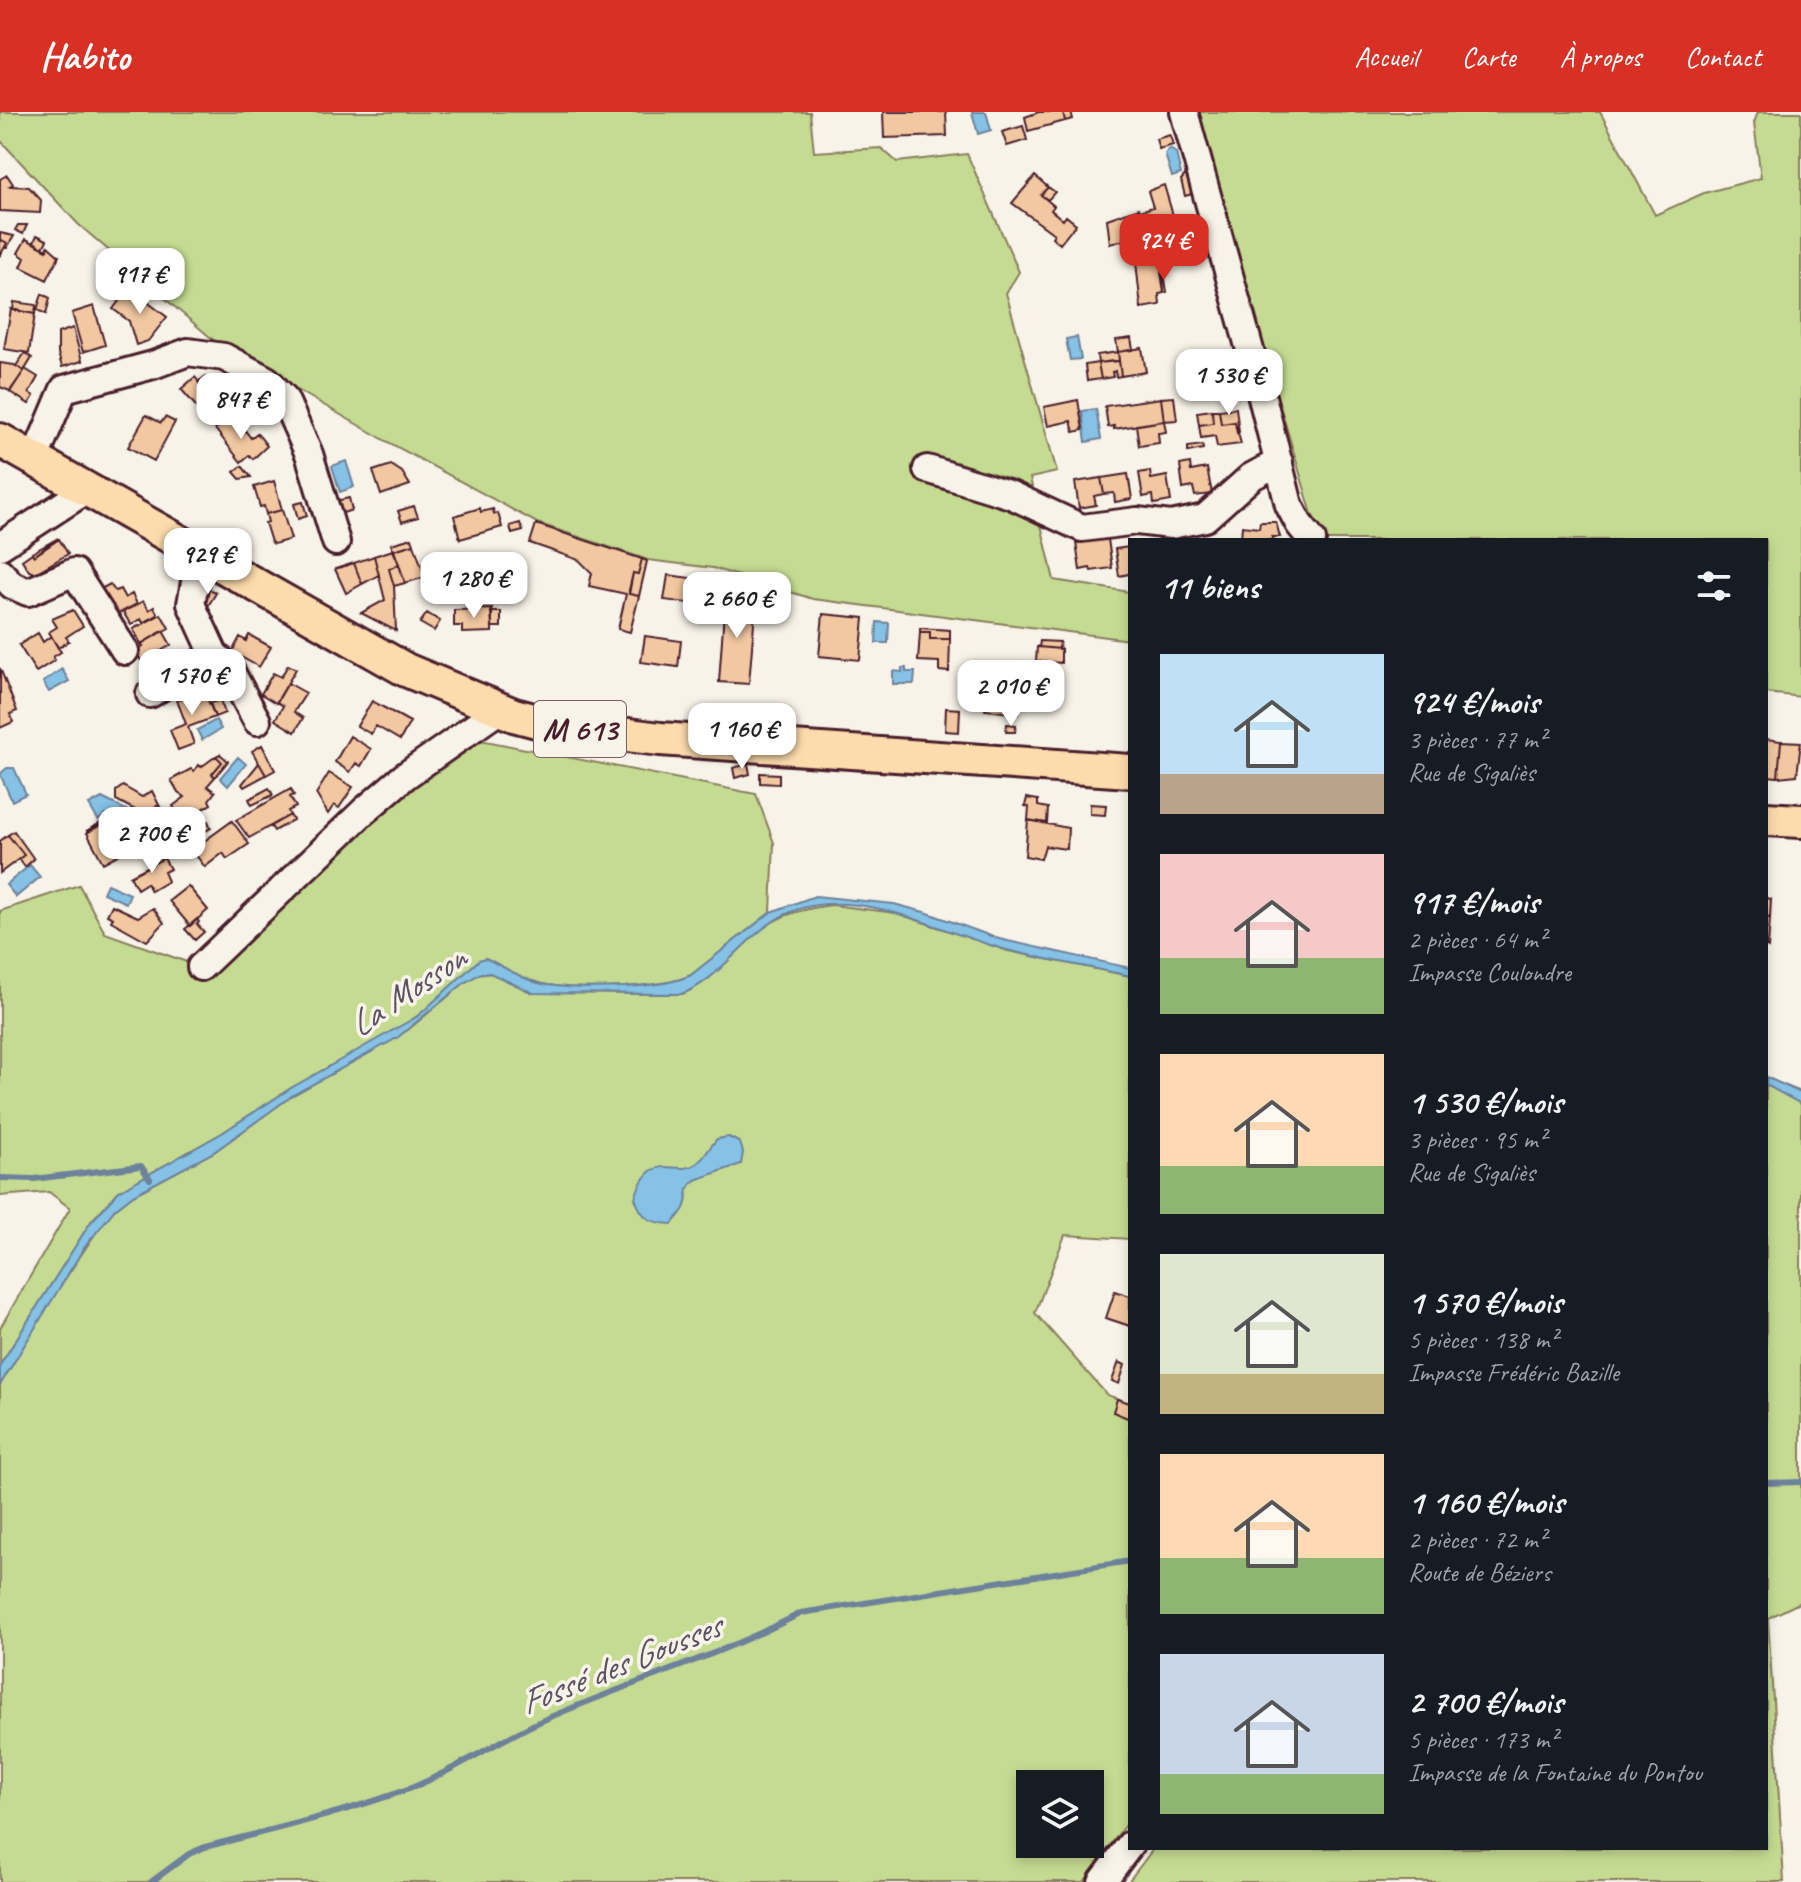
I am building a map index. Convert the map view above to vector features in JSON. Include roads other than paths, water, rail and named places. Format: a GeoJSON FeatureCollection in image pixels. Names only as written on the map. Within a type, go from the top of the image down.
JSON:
{"type":"FeatureCollection","features":[{"type":"Feature","properties":{"kind":"main road","name":"M 613"},"geometry":{"type":"LineString","coordinates":[[0,440],[406,670],[499,710],[556,726],[660,739],[1128,771]]}},
{"type":"Feature","properties":{"kind":"main road"},"geometry":{"type":"LineString","coordinates":[[1768,819],[1801,821]]}},
{"type":"Feature","properties":{"kind":"street"},"geometry":{"type":"LineString","coordinates":[[1184,112],[1289,505],[1310,538]]}},
{"type":"Feature","properties":{"kind":"street"},"geometry":{"type":"LineString","coordinates":[[34,460],[64,389],[153,365],[188,352],[224,357],[267,380],[284,398],[309,454],[336,542]]}},
{"type":"Feature","properties":{"kind":"street"},"geometry":{"type":"LineString","coordinates":[[927,469],[1011,495],[1082,528],[1137,521],[1171,525],[1205,518],[1261,469],[1279,462]]}},
{"type":"Feature","properties":{"kind":"street"},"geometry":{"type":"LineString","coordinates":[[0,546],[86,490]]}},
{"type":"Feature","properties":{"kind":"street"},"geometry":{"type":"LineString","coordinates":[[200,554],[191,604],[214,654],[229,668],[257,721]]}},
{"type":"Feature","properties":{"kind":"street"},"geometry":{"type":"LineString","coordinates":[[0,572],[12,585],[28,592],[74,572],[125,651]]}},
{"type":"Feature","properties":{"kind":"street"},"geometry":{"type":"LineString","coordinates":[[150,694],[214,654]]}},
{"type":"Feature","properties":{"kind":"street"},"geometry":{"type":"LineString","coordinates":[[201,967],[364,811],[405,776],[499,710]]}},
{"type":"Feature","properties":{"kind":"street"},"geometry":{"type":"LineString","coordinates":[[1102,1882],[1128,1848]]}},
{"type":"Feature","properties":{"kind":"water"},"geometry":{"type":"Polygon","coordinates":[[[972,112],[986,112],[991,130],[978,134],[972,112]]]}},
{"type":"Feature","properties":{"kind":"water"},"geometry":{"type":"Polygon","coordinates":[[[1170,149],[1176,153],[1181,174],[1172,177],[1165,154],[1170,149]]]}},
{"type":"Feature","properties":{"kind":"water"},"geometry":{"type":"Polygon","coordinates":[[[1077,337],[1081,359],[1070,360],[1066,339],[1077,337]]]}},
{"type":"Feature","properties":{"kind":"water"},"geometry":{"type":"Polygon","coordinates":[[[1096,409],[1101,439],[1086,442],[1082,411],[1096,409]]]}},
{"type":"Feature","properties":{"kind":"water"},"geometry":{"type":"Polygon","coordinates":[[[346,461],[354,487],[340,492],[332,466],[346,461]]]}},
{"type":"Feature","properties":{"kind":"water"},"geometry":{"type":"Polygon","coordinates":[[[877,622],[889,623],[888,643],[876,643],[877,622]]]}},
{"type":"Feature","properties":{"kind":"water"},"geometry":{"type":"Polygon","coordinates":[[[902,668],[906,668],[906,672],[915,672],[914,684],[893,684],[893,671],[902,672],[902,668]]]}},
{"type":"Feature","properties":{"kind":"water"},"geometry":{"type":"Polygon","coordinates":[[[62,669],[69,681],[49,692],[43,682],[62,669]]]}},
{"type":"Feature","properties":{"kind":"water"},"geometry":{"type":"Polygon","coordinates":[[[216,720],[221,729],[202,740],[197,730],[216,720]]]}},
{"type":"Feature","properties":{"kind":"water"},"geometry":{"type":"Polygon","coordinates":[[[238,757],[246,764],[228,786],[220,778],[238,757]]]}},
{"type":"Feature","properties":{"kind":"water"},"geometry":{"type":"Polygon","coordinates":[[[7,768],[14,768],[26,794],[12,801],[0,774],[7,768]]]}},
{"type":"Feature","properties":{"kind":"water"},"geometry":{"type":"Polygon","coordinates":[[[102,798],[128,811],[122,823],[106,815],[98,820],[89,805],[102,798]]]}},
{"type":"Feature","properties":{"kind":"water"},"geometry":{"type":"Polygon","coordinates":[[[30,865],[40,877],[16,897],[6,885],[30,865]]]}},
{"type":"Feature","properties":{"kind":"water"},"geometry":{"type":"Polygon","coordinates":[[[107,884],[130,894],[126,903],[103,893],[107,884]]]}},
{"type":"Feature","properties":{"kind":"water"},"geometry":{"type":"Polygon","coordinates":[[[815,896],[894,904],[999,939],[1128,968],[1128,976],[1011,951],[906,916],[852,904],[825,904],[799,909],[781,917],[765,927],[710,977],[681,994],[533,993],[490,973],[481,973],[464,983],[397,1038],[293,1095],[214,1152],[133,1195],[115,1209],[84,1248],[0,1385],[0,1365],[90,1223],[119,1191],[418,1016],[479,960],[485,958],[524,978],[548,985],[600,988],[662,983],[691,975],[771,912],[815,896]]]}},
{"type":"Feature","properties":{"kind":"water"},"geometry":{"type":"Polygon","coordinates":[[[1768,1078],[1801,1093],[1801,1104],[1768,1086],[1768,1078]]]}},
{"type":"Feature","properties":{"kind":"water"},"geometry":{"type":"Polygon","coordinates":[[[729,1137],[740,1143],[743,1152],[741,1164],[695,1180],[688,1189],[684,1208],[672,1224],[652,1221],[644,1215],[635,1198],[648,1173],[663,1167],[679,1168],[696,1164],[717,1139],[729,1137]]]}},
{"type":"Feature","properties":{"kind":"waterway"},"geometry":{"type":"LineString","coordinates":[[0,1178],[34,1179],[141,1166],[150,1179]]}},
{"type":"Feature","properties":{"kind":"waterway","name":"Fossé des Gousses"},"geometry":{"type":"LineString","coordinates":[[1768,1483],[1801,1482]]}},
{"type":"Feature","properties":{"kind":"waterway","name":"Fossé des Gousses"},"geometry":{"type":"LineString","coordinates":[[151,1882],[189,1854],[205,1847],[335,1813],[411,1788],[541,1721],[737,1643],[801,1613],[1128,1561]]}},
{"type":"Feature","properties":{"kind":"water label","name":"La Mosson"},"geometry":{"type":"Point","coordinates":[407,991]}}]}
